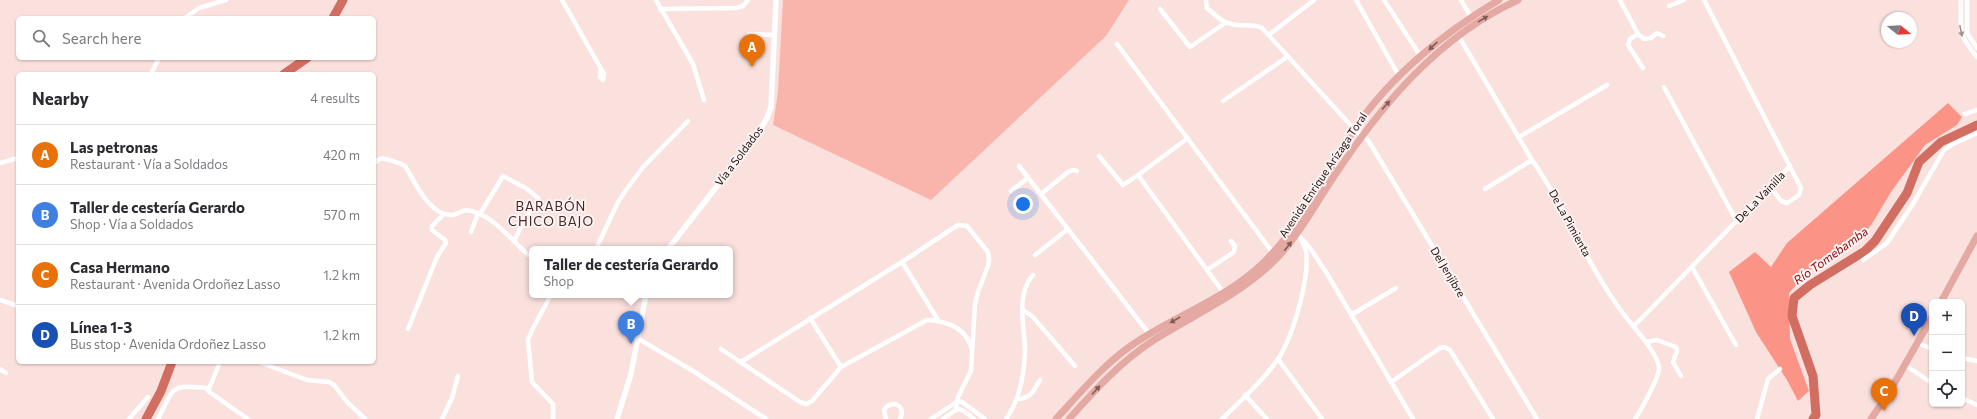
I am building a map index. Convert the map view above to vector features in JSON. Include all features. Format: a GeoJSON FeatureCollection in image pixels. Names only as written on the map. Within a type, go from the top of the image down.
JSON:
{"type":"FeatureCollection","features":[{"type":"Feature","properties":{"kind":"main road","name":"Avenida Enrique Arízaga Toral"},"geometry":{"type":"LineString","coordinates":[[1069,419],[1110,374],[1151,338],[1259,267],[1296,230],[1361,134],[1400,89],[1471,17],[1499,0]]}},
{"type":"Feature","properties":{"kind":"main road","name":"Avenida Enrique Arízaga Toral"},"geometry":{"type":"LineString","coordinates":[[1056,419],[1109,363],[1132,345],[1151,338],[1250,282],[1285,250],[1354,129],[1399,76],[1421,57],[1455,32],[1518,0]]}},
{"type":"Feature","properties":{"kind":"main road"},"geometry":{"type":"LineString","coordinates":[[1942,299],[1977,236]]}},
{"type":"Feature","properties":{"kind":"main road"},"geometry":{"type":"LineString","coordinates":[[1871,419],[1905,365],[1929,323]]}},
{"type":"Feature","properties":{"kind":"street"},"geometry":{"type":"LineString","coordinates":[[188,16],[199,8],[226,0]]}},
{"type":"Feature","properties":{"kind":"street"},"geometry":{"type":"LineString","coordinates":[[562,0],[601,69]]}},
{"type":"Feature","properties":{"kind":"street"},"geometry":{"type":"LineString","coordinates":[[656,0],[693,64],[704,100]]}},
{"type":"Feature","properties":{"kind":"street"},"geometry":{"type":"LineString","coordinates":[[660,8],[736,8],[743,6],[748,0]]}},
{"type":"Feature","properties":{"kind":"street","name":"Vía a Soldados"},"geometry":{"type":"LineString","coordinates":[[670,246],[756,136],[767,118],[772,96],[776,0]]}},
{"type":"Feature","properties":{"kind":"street"},"geometry":{"type":"LineString","coordinates":[[1206,0],[1206,8],[1225,23],[1258,26],[1270,34],[1314,0]]}},
{"type":"Feature","properties":{"kind":"street"},"geometry":{"type":"LineString","coordinates":[[1303,0],[1307,5]]}},
{"type":"Feature","properties":{"kind":"street"},"geometry":{"type":"LineString","coordinates":[[1356,0],[1399,76]]}},
{"type":"Feature","properties":{"kind":"street"},"geometry":{"type":"LineString","coordinates":[[1384,0],[1421,57]]}},
{"type":"Feature","properties":{"kind":"street"},"geometry":{"type":"LineString","coordinates":[[1461,0],[1471,17]]}},
{"type":"Feature","properties":{"kind":"street"},"geometry":{"type":"LineString","coordinates":[[1620,0],[1638,34],[1644,39],[1647,39],[1657,33],[1663,36]]}},
{"type":"Feature","properties":{"kind":"street"},"geometry":{"type":"LineString","coordinates":[[1669,6],[1684,0]]}},
{"type":"Feature","properties":{"kind":"street","name":"De La Vainilla"},"geometry":{"type":"LineString","coordinates":[[1634,326],[1790,166],[1704,0]]}},
{"type":"Feature","properties":{"kind":"street"},"geometry":{"type":"LineString","coordinates":[[1961,0],[1961,33],[1965,42],[1977,57]]}},
{"type":"Feature","properties":{"kind":"street"},"geometry":{"type":"LineString","coordinates":[[1967,0],[1967,33],[1977,48]]}},
{"type":"Feature","properties":{"kind":"street"},"geometry":{"type":"LineString","coordinates":[[1160,9],[1190,47],[1225,23]]}},
{"type":"Feature","properties":{"kind":"street","name":"De La Pimienta"},"geometry":{"type":"LineString","coordinates":[[1455,32],[1545,179],[1604,285],[1646,342],[1659,366],[1658,378],[1635,419]]}},
{"type":"Feature","properties":{"kind":"street"},"geometry":{"type":"LineString","coordinates":[[749,34],[775,35]]}},
{"type":"Feature","properties":{"kind":"street","name":"Del Jenjibre"},"geometry":{"type":"LineString","coordinates":[[1270,34],[1287,57],[1354,129],[1374,147],[1537,419]]}},
{"type":"Feature","properties":{"kind":"street"},"geometry":{"type":"LineString","coordinates":[[1638,34],[1630,39],[1628,45],[1643,68]]}},
{"type":"Feature","properties":{"kind":"street"},"geometry":{"type":"LineString","coordinates":[[1117,44],[1273,253]]}},
{"type":"Feature","properties":{"kind":"street"},"geometry":{"type":"LineString","coordinates":[[1223,101],[1287,57]]}},
{"type":"Feature","properties":{"kind":"street"},"geometry":{"type":"LineString","coordinates":[[152,72],[158,60]]}},
{"type":"Feature","properties":{"kind":"street"},"geometry":{"type":"LineString","coordinates":[[1520,137],[1607,85]]}},
{"type":"Feature","properties":{"kind":"street"},"geometry":{"type":"LineString","coordinates":[[1664,87],[1737,222]]}},
{"type":"Feature","properties":{"kind":"street"},"geometry":{"type":"LineString","coordinates":[[1965,114],[1977,110]]}},
{"type":"Feature","properties":{"kind":"street"},"geometry":{"type":"LineString","coordinates":[[597,246],[618,202],[626,190],[644,166],[688,121]]}},
{"type":"Feature","properties":{"kind":"street"},"geometry":{"type":"LineString","coordinates":[[1863,260],[1887,243],[1913,204],[1944,150],[1953,144],[1977,133]]}},
{"type":"Feature","properties":{"kind":"street"},"geometry":{"type":"LineString","coordinates":[[1099,156],[1123,185],[1188,138]]}},
{"type":"Feature","properties":{"kind":"street"},"geometry":{"type":"LineString","coordinates":[[376,162],[383,157],[401,163],[405,166],[424,198],[444,214],[452,215],[466,210],[479,214],[491,221],[529,255]]}},
{"type":"Feature","properties":{"kind":"street"},"geometry":{"type":"LineString","coordinates":[[0,163],[16,159]]}},
{"type":"Feature","properties":{"kind":"street"},"geometry":{"type":"LineString","coordinates":[[1485,189],[1532,160]]}},
{"type":"Feature","properties":{"kind":"street"},"geometry":{"type":"LineString","coordinates":[[1019,166],[1151,338]]}},
{"type":"Feature","properties":{"kind":"street"},"geometry":{"type":"LineString","coordinates":[[1770,186],[1783,202],[1790,202],[1798,195],[1801,188],[1800,184],[1790,166]]}},
{"type":"Feature","properties":{"kind":"street"},"geometry":{"type":"LineString","coordinates":[[1041,194],[1068,172],[1073,170],[1077,171]]}},
{"type":"Feature","properties":{"kind":"street"},"geometry":{"type":"LineString","coordinates":[[1138,175],[1223,292]]}},
{"type":"Feature","properties":{"kind":"street"},"geometry":{"type":"LineString","coordinates":[[471,232],[479,214],[503,176],[533,193],[538,198],[538,202],[528,213],[514,241]]}},
{"type":"Feature","properties":{"kind":"street"},"geometry":{"type":"LineString","coordinates":[[1011,191],[1028,178]]}},
{"type":"Feature","properties":{"kind":"street"},"geometry":{"type":"LineString","coordinates":[[408,329],[437,257],[446,243],[445,240],[432,230],[432,226],[444,214]]}},
{"type":"Feature","properties":{"kind":"street"},"geometry":{"type":"LineString","coordinates":[[741,362],[902,262],[958,225],[967,226],[988,252],[989,259],[975,304],[971,371],[960,392],[956,408],[943,419]]}},
{"type":"Feature","properties":{"kind":"street"},"geometry":{"type":"LineString","coordinates":[[1035,255],[1068,228]]}},
{"type":"Feature","properties":{"kind":"street"},"geometry":{"type":"LineString","coordinates":[[1296,230],[1310,248],[1351,314],[1413,419]]}},
{"type":"Feature","properties":{"kind":"street"},"geometry":{"type":"LineString","coordinates":[[1207,270],[1234,252],[1235,246],[1231,240]]}},
{"type":"Feature","properties":{"kind":"street"},"geometry":{"type":"LineString","coordinates":[[1222,419],[1278,359],[1293,326],[1305,281],[1306,262],[1303,240]]}},
{"type":"Feature","properties":{"kind":"street"},"geometry":{"type":"LineString","coordinates":[[902,262],[938,320]]}},
{"type":"Feature","properties":{"kind":"street"},"geometry":{"type":"LineString","coordinates":[[1692,267],[1736,345]]}},
{"type":"Feature","properties":{"kind":"street"},"geometry":{"type":"LineString","coordinates":[[1006,419],[1017,399],[1024,369],[1025,350],[1022,323],[1025,287],[1033,275]]}},
{"type":"Feature","properties":{"kind":"street"},"geometry":{"type":"LineString","coordinates":[[1351,314],[1396,288]]}},
{"type":"Feature","properties":{"kind":"street"},"geometry":{"type":"LineString","coordinates":[[549,298],[528,340],[531,378],[534,386],[553,404],[553,419]]}},
{"type":"Feature","properties":{"kind":"street"},"geometry":{"type":"LineString","coordinates":[[617,419],[632,374],[645,298]]}},
{"type":"Feature","properties":{"kind":"street"},"geometry":{"type":"LineString","coordinates":[[0,300],[16,305]]}},
{"type":"Feature","properties":{"kind":"street"},"geometry":{"type":"LineString","coordinates":[[1023,310],[1032,316],[1075,366]]}},
{"type":"Feature","properties":{"kind":"street"},"geometry":{"type":"LineString","coordinates":[[810,318],[841,367]]}},
{"type":"Feature","properties":{"kind":"street"},"geometry":{"type":"LineString","coordinates":[[721,349],[800,402],[806,404],[812,401],[841,367],[927,320],[938,320],[950,324],[966,335],[973,351]]}},
{"type":"Feature","properties":{"kind":"street"},"geometry":{"type":"LineString","coordinates":[[638,338],[693,371],[758,417],[766,419]]}},
{"type":"Feature","properties":{"kind":"street"},"geometry":{"type":"LineString","coordinates":[[1646,342],[1657,340],[1676,347],[1677,351],[1673,362],[1681,376]]}},
{"type":"Feature","properties":{"kind":"street"},"geometry":{"type":"LineString","coordinates":[[1918,343],[1929,348]]}},
{"type":"Feature","properties":{"kind":"street"},"geometry":{"type":"LineString","coordinates":[[1391,382],[1440,348],[1447,348],[1450,350],[1493,419]]}},
{"type":"Feature","properties":{"kind":"street"},"geometry":{"type":"LineString","coordinates":[[1278,359],[1322,419]]}},
{"type":"Feature","properties":{"kind":"street"},"geometry":{"type":"LineString","coordinates":[[1965,359],[1977,361]]}},
{"type":"Feature","properties":{"kind":"street"},"geometry":{"type":"LineString","coordinates":[[219,364],[209,388],[210,393],[248,419]]}},
{"type":"Feature","properties":{"kind":"street"},"geometry":{"type":"LineString","coordinates":[[264,364],[308,380],[329,382],[334,385],[347,402],[365,419]]}},
{"type":"Feature","properties":{"kind":"street"},"geometry":{"type":"LineString","coordinates":[[1905,365],[1929,381]]}},
{"type":"Feature","properties":{"kind":"street"},"geometry":{"type":"LineString","coordinates":[[1757,419],[1768,379],[1780,369]]}},
{"type":"Feature","properties":{"kind":"street"},"geometry":{"type":"LineString","coordinates":[[0,370],[6,373]]}},
{"type":"Feature","properties":{"kind":"street"},"geometry":{"type":"LineString","coordinates":[[442,419],[452,398],[458,376]]}},
{"type":"Feature","properties":{"kind":"street"},"geometry":{"type":"LineString","coordinates":[[1017,399],[1024,399],[1030,396],[1040,380]]}},
{"type":"Feature","properties":{"kind":"street"},"geometry":{"type":"LineString","coordinates":[[158,419],[174,389],[180,386],[209,388]]}},
{"type":"Feature","properties":{"kind":"street"},"geometry":{"type":"LineString","coordinates":[[1245,395],[1267,419]]}},
{"type":"Feature","properties":{"kind":"street"},"geometry":{"type":"LineString","coordinates":[[130,419],[148,397]]}},
{"type":"Feature","properties":{"kind":"street"},"geometry":{"type":"LineString","coordinates":[[1965,399],[1977,404]]}},
{"type":"Feature","properties":{"kind":"street"},"geometry":{"type":"LineString","coordinates":[[931,419],[958,401]]}},
{"type":"Feature","properties":{"kind":"street"},"geometry":{"type":"LineString","coordinates":[[958,401],[962,402],[985,419]]}},
{"type":"Feature","properties":{"kind":"street"},"geometry":{"type":"LineString","coordinates":[[883,418],[886,407],[893,404],[900,407],[903,418]]}},
{"type":"Feature","properties":{"kind":"street"},"geometry":{"type":"LineString","coordinates":[[956,408],[959,408],[974,419]]}},
{"type":"Feature","properties":{"kind":"shaded area"},"geometry":{"type":"Polygon","coordinates":[[[783,0],[1129,0],[1106,36],[931,200],[773,125],[778,91],[783,0]]]}},
{"type":"Feature","properties":{"kind":"shaded area"},"geometry":{"type":"Polygon","coordinates":[[[1948,103],[1962,117],[1957,125],[1925,145],[1891,192],[1860,240],[1816,264],[1789,293],[1790,339],[1809,391],[1798,401],[1787,380],[1756,332],[1729,272],[1755,252],[1771,267],[1787,243],[1948,103]]]}},
{"type":"Feature","properties":{"kind":"waterway"},"geometry":{"type":"LineString","coordinates":[[334,16],[343,0]]}},
{"type":"Feature","properties":{"kind":"waterway"},"geometry":{"type":"LineString","coordinates":[[287,72],[304,60]]}},
{"type":"Feature","properties":{"kind":"waterway","name":"Río Tomebamba"},"geometry":{"type":"LineString","coordinates":[[1813,419],[1816,415],[1813,376],[1792,316],[1794,298],[1810,285],[1865,251],[1875,241],[1907,193],[1919,162],[1941,142],[1977,125]]}},
{"type":"Feature","properties":{"kind":"waterway"},"geometry":{"type":"LineString","coordinates":[[146,419],[161,391],[171,364]]}},
{"type":"Feature","properties":{"kind":"place","name":"Las petronas"},"geometry":{"type":"Point","coordinates":[752,67]}},
{"type":"Feature","properties":{"kind":"place","name":"Línea 1-3"},"geometry":{"type":"Point","coordinates":[1914,336]}},
{"type":"Feature","properties":{"kind":"place","name":"Taller de cestería Gerardo"},"geometry":{"type":"Point","coordinates":[631,344]}},
{"type":"Feature","properties":{"kind":"place","name":"Casa Hermano"},"geometry":{"type":"Point","coordinates":[1884,411]}},
{"type":"Feature","properties":{"kind":"district","name":"BARABÓN CHICO BAJO"},"geometry":{"type":"Point","coordinates":[551,214]}}]}
